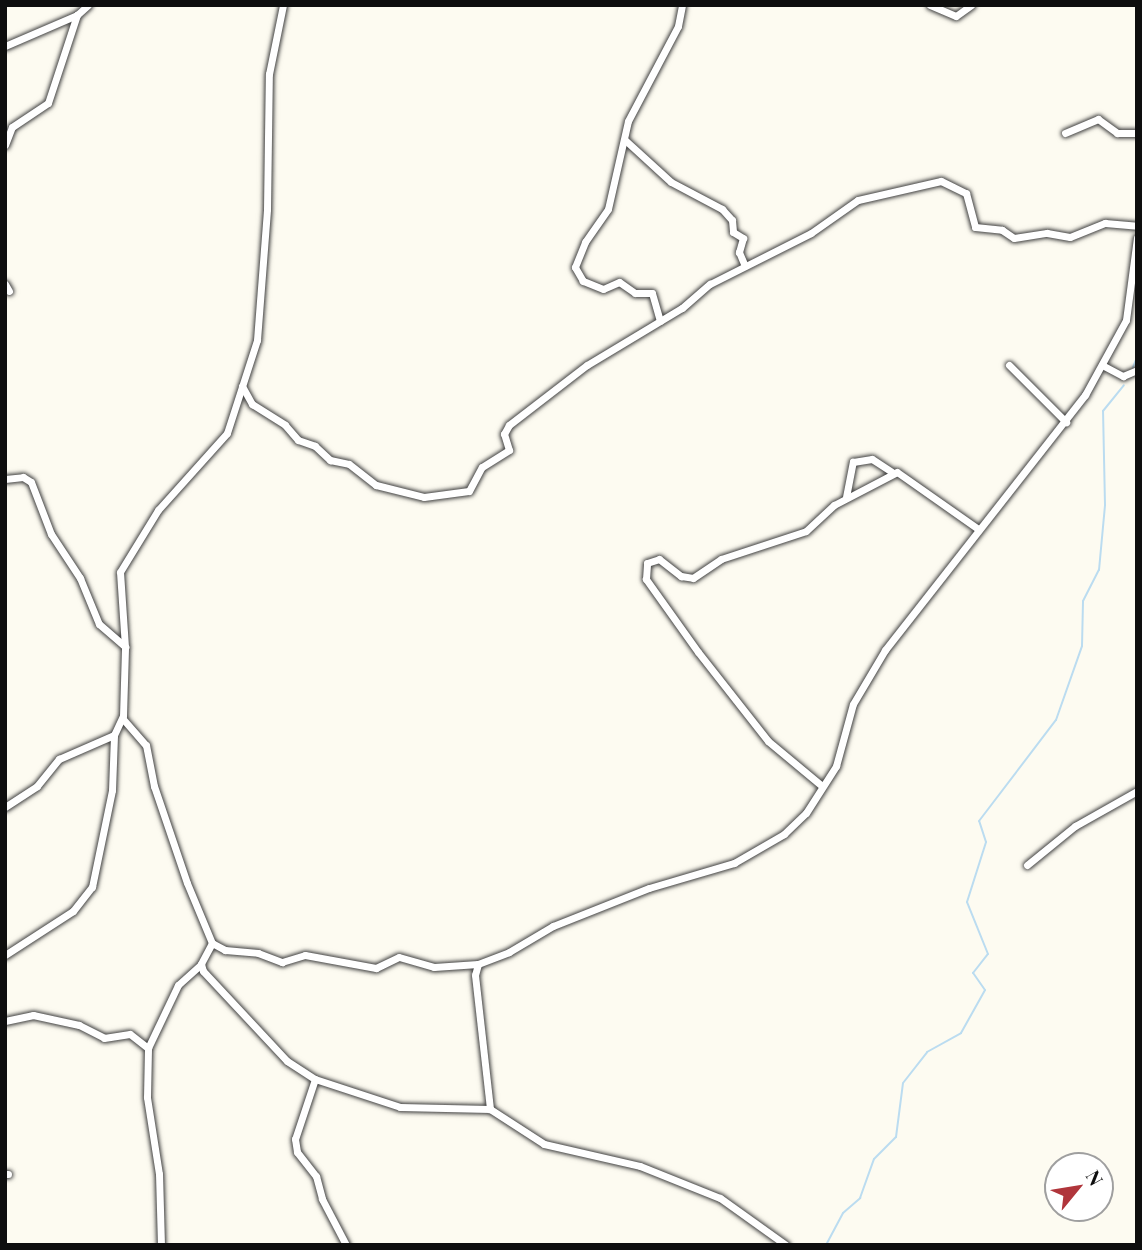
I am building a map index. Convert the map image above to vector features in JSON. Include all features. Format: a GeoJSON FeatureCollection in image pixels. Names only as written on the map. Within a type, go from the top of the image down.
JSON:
{"type":"FeatureCollection","features":[{"type":"Feature","properties":{"kind":"street"},"geometry":{"type":"LineString","coordinates":[[5,46],[77,15],[88,5]]}},
{"type":"Feature","properties":{"kind":"street"},"geometry":{"type":"LineString","coordinates":[[5,955],[73,911],[92,887],[112,790],[114,735],[123,719],[125,647],[119,583],[123,564],[158,510],[222,441],[259,330],[269,74],[283,5]]}},
{"type":"Feature","properties":{"kind":"street"},"geometry":{"type":"LineString","coordinates":[[660,321],[653,294],[635,293],[619,282],[603,289],[575,273],[579,252],[608,209],[628,121],[678,26],[682,5]]}},
{"type":"Feature","properties":{"kind":"street"},"geometry":{"type":"LineString","coordinates":[[930,5],[956,16],[971,5]]}},
{"type":"Feature","properties":{"kind":"street"},"geometry":{"type":"LineString","coordinates":[[5,145],[12,127],[48,103],[77,15]]}},
{"type":"Feature","properties":{"kind":"street"},"geometry":{"type":"LineString","coordinates":[[1065,133],[1098,119],[1117,133],[1137,133]]}},
{"type":"Feature","properties":{"kind":"street"},"geometry":{"type":"LineString","coordinates":[[625,140],[671,182],[722,209],[732,220],[732,230],[743,238],[739,252],[745,266]]}},
{"type":"Feature","properties":{"kind":"street"},"geometry":{"type":"LineString","coordinates":[[242,386],[252,404],[285,425],[298,440],[315,446],[331,460],[349,464],[376,485],[424,497],[469,491],[482,467],[509,450],[504,434],[509,425],[610,347],[660,321],[710,284],[820,228],[852,203],[929,180],[949,183],[966,193],[972,222],[978,229],[1002,230],[1014,238],[1047,233],[1070,237],[1105,223],[1137,226]]}},
{"type":"Feature","properties":{"kind":"street"},"geometry":{"type":"LineString","coordinates":[[212,943],[282,962],[302,955],[376,968],[399,957],[434,967],[478,964],[565,921],[649,888],[748,857],[794,827],[836,766],[850,713],[867,678],[978,529],[1066,422],[1102,365],[1131,306],[1137,238]]}},
{"type":"Feature","properties":{"kind":"street"},"geometry":{"type":"LineString","coordinates":[[1009,365],[1066,422]]}},
{"type":"Feature","properties":{"kind":"street"},"geometry":{"type":"LineString","coordinates":[[1102,365],[1123,376],[1137,370]]}},
{"type":"Feature","properties":{"kind":"street"},"geometry":{"type":"LineString","coordinates":[[846,497],[853,462],[872,459],[892,472],[905,474],[930,499],[978,529]]}},
{"type":"Feature","properties":{"kind":"street"},"geometry":{"type":"LineString","coordinates":[[822,786],[758,729],[646,579],[645,568],[659,559],[681,576],[692,578],[721,559],[806,531],[846,497],[892,472]]}},
{"type":"Feature","properties":{"kind":"street"},"geometry":{"type":"LineString","coordinates":[[5,479],[23,477],[31,482],[51,534],[80,578],[99,624],[125,647]]}},
{"type":"Feature","properties":{"kind":"street"},"geometry":{"type":"LineString","coordinates":[[123,719],[146,745],[171,840],[212,943],[201,964],[178,985],[148,1048],[147,1097],[159,1174],[161,1245]]}},
{"type":"Feature","properties":{"kind":"street"},"geometry":{"type":"LineString","coordinates":[[5,807],[37,786],[59,758],[114,735]]}},
{"type":"Feature","properties":{"kind":"street"},"geometry":{"type":"LineString","coordinates":[[1027,865],[1075,826],[1137,791]]}},
{"type":"Feature","properties":{"kind":"street"},"geometry":{"type":"LineString","coordinates":[[201,964],[210,979],[287,1061],[315,1079],[400,1107],[490,1109],[544,1144],[640,1166],[720,1198],[786,1245]]}},
{"type":"Feature","properties":{"kind":"street"},"geometry":{"type":"LineString","coordinates":[[478,964],[475,975],[490,1109]]}},
{"type":"Feature","properties":{"kind":"street"},"geometry":{"type":"LineString","coordinates":[[5,1021],[33,1015],[79,1025],[104,1038],[130,1034],[148,1048]]}},
{"type":"Feature","properties":{"kind":"street"},"geometry":{"type":"LineString","coordinates":[[315,1079],[295,1139],[297,1152],[316,1176],[322,1199],[346,1245]]}},
{"type":"Feature","properties":{"kind":"waterway"},"geometry":{"type":"LineString","coordinates":[[1133,367],[1137,357]]}},
{"type":"Feature","properties":{"kind":"waterway"},"geometry":{"type":"LineString","coordinates":[[826,1245],[843,1213],[860,1198],[874,1159],[896,1137],[903,1083],[927,1052],[961,1033],[985,990],[973,973],[988,954],[967,902],[986,842],[979,821],[1056,720],[1082,646],[1083,601],[1099,570],[1105,505],[1103,411],[1124,385]]}}]}
